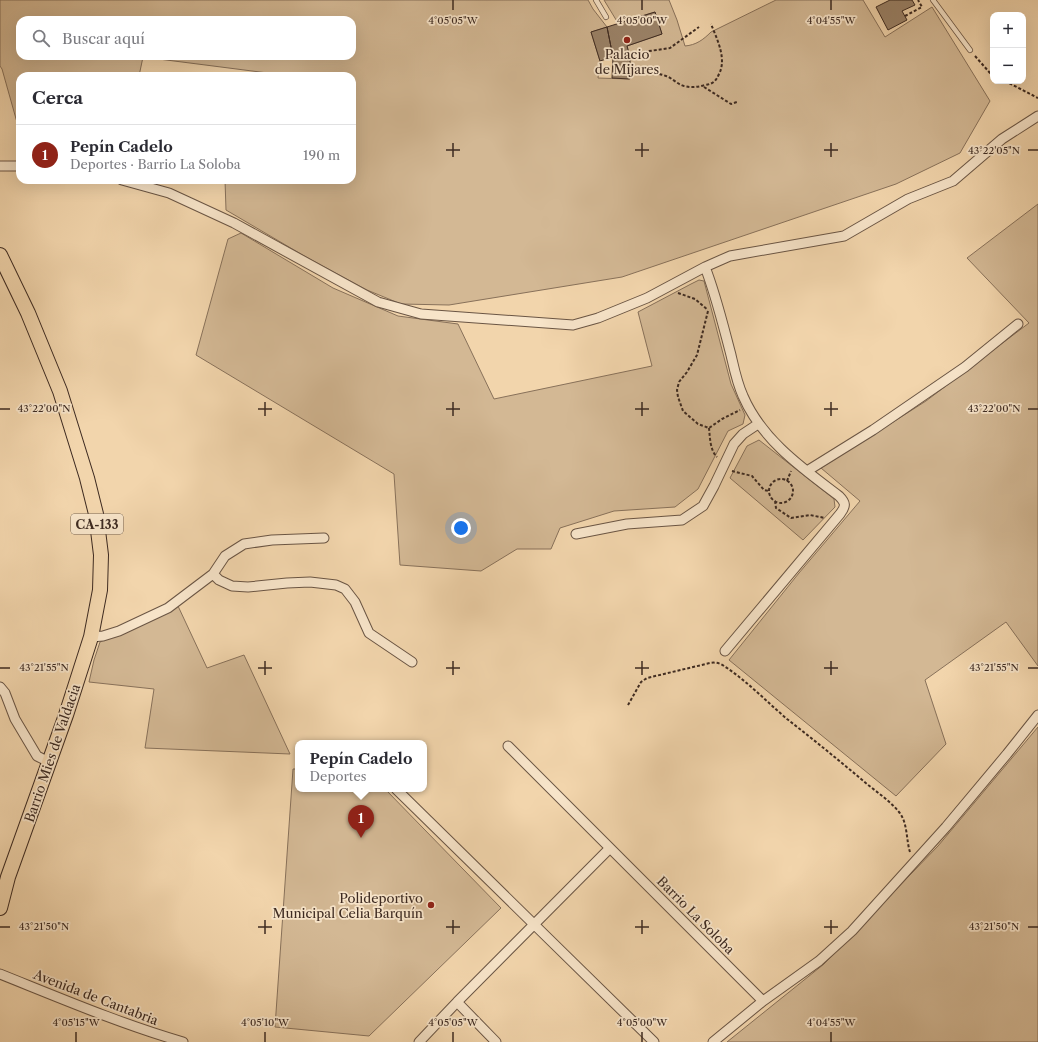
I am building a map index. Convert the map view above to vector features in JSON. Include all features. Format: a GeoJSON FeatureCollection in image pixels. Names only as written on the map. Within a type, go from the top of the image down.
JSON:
{"type":"FeatureCollection","features":[{"type":"Feature","properties":{"kind":"main road","name":"Barrio Mies de Valdacia"},"geometry":{"type":"LineString","coordinates":[[0,255],[28,313],[60,391],[87,478],[96,514],[101,555],[100,590],[91,637],[66,715],[8,877],[0,908]]}},
{"type":"Feature","properties":{"kind":"street"},"geometry":{"type":"LineString","coordinates":[[136,184],[169,193],[234,223],[378,302],[421,314],[573,325],[598,318],[647,298],[705,267],[730,256],[844,236],[908,199],[953,181],[1002,140],[1038,116]]}},
{"type":"Feature","properties":{"kind":"street"},"geometry":{"type":"LineString","coordinates":[[0,166],[16,166]]}},
{"type":"Feature","properties":{"kind":"street"},"geometry":{"type":"LineString","coordinates":[[705,267],[713,287],[742,395],[758,424],[780,448],[807,472],[839,496],[844,502],[844,508],[725,651]]}},
{"type":"Feature","properties":{"kind":"street"},"geometry":{"type":"LineString","coordinates":[[807,472],[873,430],[965,367],[1018,324]]}},
{"type":"Feature","properties":{"kind":"street"},"geometry":{"type":"LineString","coordinates":[[576,534],[627,524],[682,520],[703,506],[734,444],[743,434],[758,424]]}},
{"type":"Feature","properties":{"kind":"street"},"geometry":{"type":"LineString","coordinates":[[91,637],[103,636],[119,631],[168,608],[213,574],[225,556],[244,544],[272,540],[324,538]]}},
{"type":"Feature","properties":{"kind":"street"},"geometry":{"type":"LineString","coordinates":[[213,574],[219,580],[232,586],[248,587],[310,582],[336,585],[345,590],[355,602],[369,633],[412,662]]}},
{"type":"Feature","properties":{"kind":"street"},"geometry":{"type":"LineString","coordinates":[[0,687],[6,693],[15,719],[37,756],[49,762]]}},
{"type":"Feature","properties":{"kind":"street"},"geometry":{"type":"LineString","coordinates":[[713,1042],[763,1001],[819,961],[852,931],[946,827],[1038,715]]}},
{"type":"Feature","properties":{"kind":"street","name":"Barrio La Soloba"},"geometry":{"type":"LineString","coordinates":[[508,746],[763,1001]]}},
{"type":"Feature","properties":{"kind":"street"},"geometry":{"type":"LineString","coordinates":[[399,792],[654,1042]]}},
{"type":"Feature","properties":{"kind":"street"},"geometry":{"type":"LineString","coordinates":[[419,1042],[610,848]]}},
{"type":"Feature","properties":{"kind":"street","name":"Avenida de Cantabria"},"geometry":{"type":"LineString","coordinates":[[0,974],[97,1013],[183,1042]]}},
{"type":"Feature","properties":{"kind":"street"},"geometry":{"type":"LineString","coordinates":[[457,1002],[496,1042]]}},
{"type":"Feature","properties":{"kind":"lane"},"geometry":{"type":"LineString","coordinates":[[596,0],[606,17]]}},
{"type":"Feature","properties":{"kind":"lane"},"geometry":{"type":"LineString","coordinates":[[933,0],[970,50]]}},
{"type":"Feature","properties":{"kind":"path"},"geometry":{"type":"LineString","coordinates":[[905,16],[922,8],[918,0]]}},
{"type":"Feature","properties":{"kind":"path"},"geometry":{"type":"LineString","coordinates":[[630,68],[668,76],[682,86],[697,87],[709,85],[715,81],[720,71],[722,61],[717,39],[711,24]]}},
{"type":"Feature","properties":{"kind":"path"},"geometry":{"type":"LineString","coordinates":[[629,54],[670,48],[699,27]]}},
{"type":"Feature","properties":{"kind":"path"},"geometry":{"type":"LineString","coordinates":[[970,50],[990,73]]}},
{"type":"Feature","properties":{"kind":"path"},"geometry":{"type":"LineString","coordinates":[[1011,84],[1038,98]]}},
{"type":"Feature","properties":{"kind":"path"},"geometry":{"type":"LineString","coordinates":[[703,86],[730,104],[737,102]]}},
{"type":"Feature","properties":{"kind":"path"},"geometry":{"type":"LineString","coordinates":[[665,288],[695,299],[708,310],[719,310]]}},
{"type":"Feature","properties":{"kind":"path"},"geometry":{"type":"LineString","coordinates":[[708,310],[697,355],[679,382],[677,390],[678,398],[683,411],[698,424],[709,428],[738,410],[748,407]]}},
{"type":"Feature","properties":{"kind":"path"},"geometry":{"type":"LineString","coordinates":[[775,502],[783,503],[792,495],[792,487],[787,481],[779,480],[770,487],[770,495],[775,502],[776,508],[791,518],[810,515],[834,520]]}},
{"type":"Feature","properties":{"kind":"path"},"geometry":{"type":"LineString","coordinates":[[628,705],[641,682],[647,678],[710,663],[723,665],[844,764],[898,811],[902,817],[908,845],[915,860]]}},
{"type":"Feature","properties":{"kind":"shaded area"},"geometry":{"type":"Polygon","coordinates":[[[0,0],[588,0],[607,27],[591,32],[600,61],[598,78],[629,79],[630,57],[627,46],[662,34],[655,12],[618,23],[604,0],[669,0],[685,46],[702,40],[711,32],[776,0],[863,0],[885,37],[932,7],[990,101],[960,153],[896,184],[622,277],[449,305],[401,304],[367,290],[306,257],[226,210],[225,184],[356,184],[356,72],[260,72],[166,60],[356,60],[356,16],[16,16],[16,60],[142,60],[140,72],[16,72],[16,119],[0,66],[0,0]]]}},
{"type":"Feature","properties":{"kind":"shaded area"},"geometry":{"type":"Polygon","coordinates":[[[1038,204],[1038,666],[1006,622],[925,680],[946,744],[896,796],[729,660],[799,573],[860,501],[821,468],[926,401],[1029,323],[967,258],[1038,204]]]}},
{"type":"Feature","properties":{"kind":"shaded area"},"geometry":{"type":"Polygon","coordinates":[[[241,233],[333,288],[398,316],[458,324],[494,399],[652,366],[638,312],[699,280],[704,281],[731,384],[745,415],[743,424],[728,431],[698,489],[675,507],[614,511],[560,528],[551,549],[517,549],[481,571],[400,565],[394,474],[196,355],[228,239],[241,233]]]}},
{"type":"Feature","properties":{"kind":"shaded area"},"geometry":{"type":"Polygon","coordinates":[[[759,440],[834,499],[835,507],[803,540],[730,478],[747,446],[759,440]]]}},
{"type":"Feature","properties":{"kind":"shaded area"},"geometry":{"type":"Polygon","coordinates":[[[178,606],[207,668],[244,655],[290,754],[145,748],[154,689],[89,682],[100,642],[178,606]]]}},
{"type":"Feature","properties":{"kind":"shaded area"},"geometry":{"type":"Polygon","coordinates":[[[1038,727],[1038,1042],[727,1042],[824,964],[938,846],[1038,727]]]}},
{"type":"Feature","properties":{"kind":"shaded area"},"geometry":{"type":"Polygon","coordinates":[[[293,769],[295,769],[295,792],[388,792],[501,908],[369,1036],[275,1027],[293,769]]]}},
{"type":"Feature","properties":{"kind":"building"},"geometry":{"type":"Polygon","coordinates":[[[890,0],[912,0],[915,5],[902,11],[907,20],[888,30],[876,7],[890,0]]]}},
{"type":"Feature","properties":{"kind":"building","name":"Palacio de Mijares"},"geometry":{"type":"Polygon","coordinates":[[[655,12],[662,34],[627,46],[630,57],[613,57],[607,27],[655,12]]]}},
{"type":"Feature","properties":{"kind":"building"},"geometry":{"type":"Polygon","coordinates":[[[607,27],[613,57],[600,61],[591,32],[607,27]]]}},
{"type":"Feature","properties":{"kind":"building"},"geometry":{"type":"Polygon","coordinates":[[[613,57],[630,57],[630,79],[612,78],[613,57]]]}},
{"type":"Feature","properties":{"kind":"place","name":"Palacio de Mijares"},"geometry":{"type":"Point","coordinates":[627,40]}},
{"type":"Feature","properties":{"kind":"place","name":"Pepín Cadelo"},"geometry":{"type":"Point","coordinates":[361,838]}},
{"type":"Feature","properties":{"kind":"place","name":"Polideportivo Municipal Celia Barquín"},"geometry":{"type":"Point","coordinates":[431,905]}}]}
